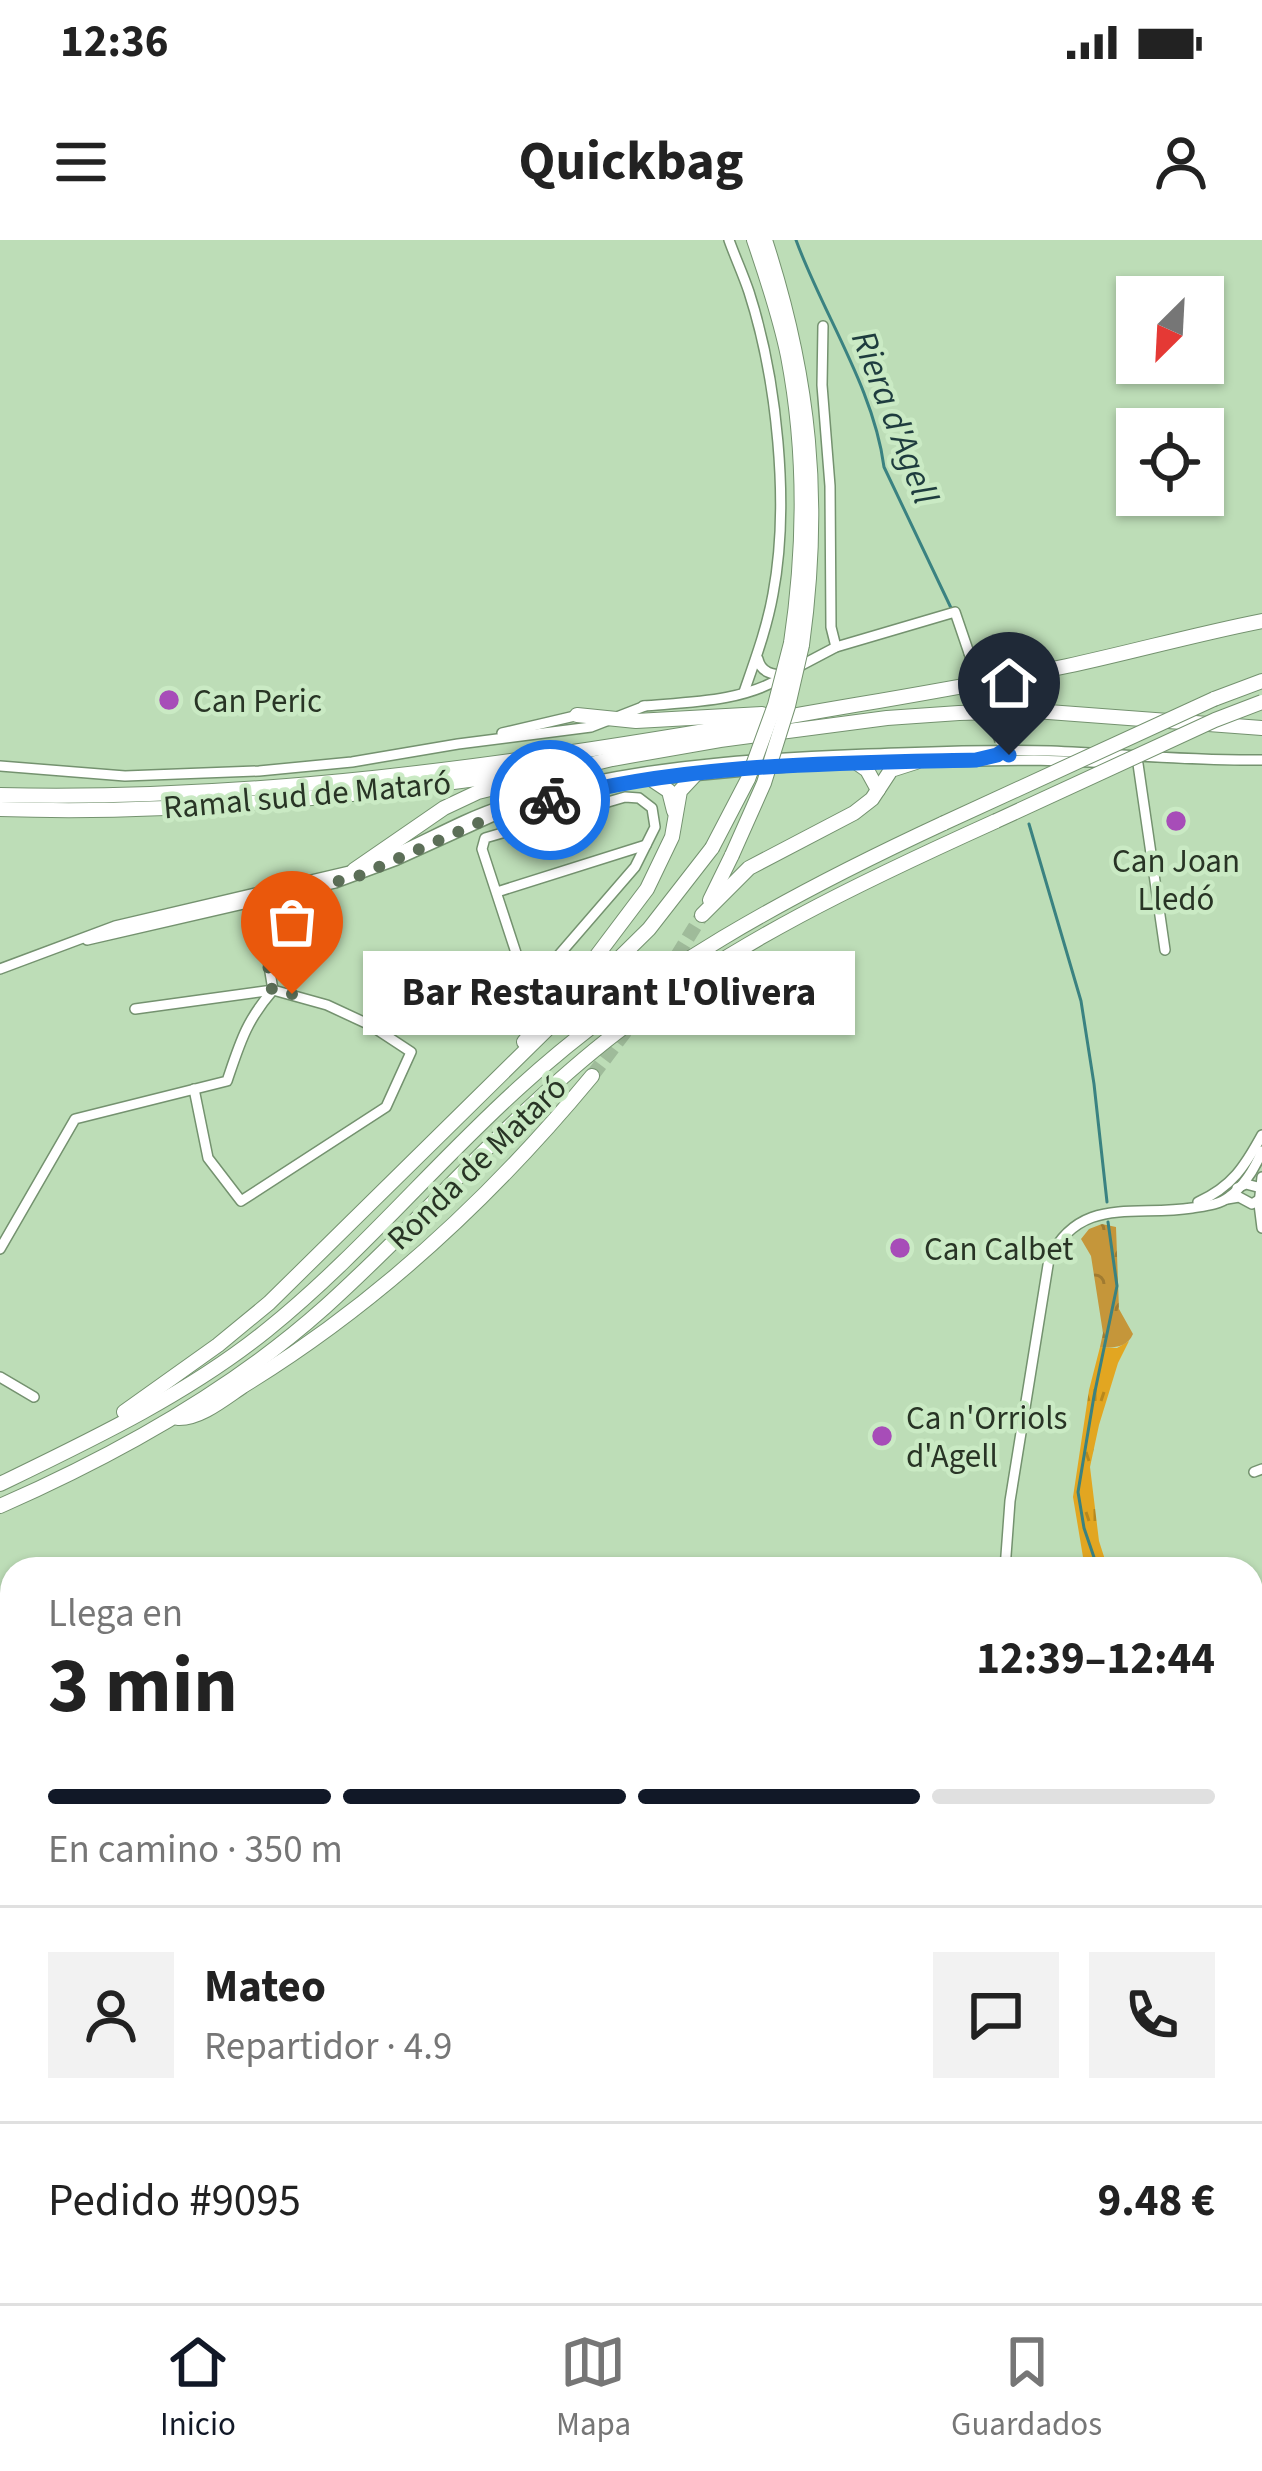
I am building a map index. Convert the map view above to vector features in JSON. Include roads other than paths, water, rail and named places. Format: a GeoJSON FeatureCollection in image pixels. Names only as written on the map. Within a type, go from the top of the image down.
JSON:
{"type":"FeatureCollection","features":[{"type":"Feature","properties":{"kind":"highway"},"geometry":{"type":"LineString","coordinates":[[114,1427],[124,1412],[269,1303],[649,929],[712,848],[748,778],[796,644],[801,546],[797,418],[788,355],[754,240]]}},
{"type":"Feature","properties":{"kind":"highway"},"geometry":{"type":"LineString","coordinates":[[766,240],[798,355],[812,481],[813,546],[788,706],[764,783],[702,915],[749,868],[854,813],[891,770],[916,761]]}},
{"type":"Feature","properties":{"kind":"highway"},"geometry":{"type":"LineString","coordinates":[[0,795],[164,795],[345,781],[540,757],[1070,665],[1262,621]]}},
{"type":"Feature","properties":{"kind":"highway","name":"Ronda de Mataró"},"geometry":{"type":"LineString","coordinates":[[0,1484],[189,1384],[272,1326],[358,1251],[522,1084],[721,936],[840,871],[1262,681]]}},
{"type":"Feature","properties":{"kind":"highway","name":"Ronda de Mataró"},"geometry":{"type":"LineString","coordinates":[[0,1505],[173,1418],[231,1379],[370,1266],[539,1095],[618,1031],[727,955],[848,888],[1262,702]]}},
{"type":"Feature","properties":{"kind":"highway"},"geometry":{"type":"LineString","coordinates":[[354,870],[467,796],[612,759],[720,740],[959,712],[1035,711],[1262,728]]}},
{"type":"Feature","properties":{"kind":"highway"},"geometry":{"type":"LineString","coordinates":[[577,715],[647,721],[815,712]]}},
{"type":"Feature","properties":{"kind":"highway","name":"Ramal sud de Mataró"},"geometry":{"type":"LineString","coordinates":[[0,809],[166,808],[306,798],[612,759]]}},
{"type":"Feature","properties":{"kind":"highway"},"geometry":{"type":"LineString","coordinates":[[857,763],[878,790]]}},
{"type":"Feature","properties":{"kind":"highway"},"geometry":{"type":"LineString","coordinates":[[492,1084],[647,889],[664,856],[680,790],[695,775]]}},
{"type":"Feature","properties":{"kind":"highway"},"geometry":{"type":"LineString","coordinates":[[651,779],[669,791],[676,819]]}},
{"type":"Feature","properties":{"kind":"highway"},"geometry":{"type":"LineString","coordinates":[[173,1418],[187,1419],[208,1408],[365,1302],[514,1165],[592,1076]]}},
{"type":"Feature","properties":{"kind":"street"},"geometry":{"type":"LineString","coordinates":[[729,240],[751,296],[766,357],[778,459],[780,534],[774,589],[744,692]]}},
{"type":"Feature","properties":{"kind":"street"},"geometry":{"type":"LineString","coordinates":[[823,326],[831,627],[836,647]]}},
{"type":"Feature","properties":{"kind":"street"},"geometry":{"type":"LineString","coordinates":[[458,744],[577,715],[744,692],[773,683],[836,647],[955,612],[1002,746],[1009,755],[1034,760]]}},
{"type":"Feature","properties":{"kind":"street"},"geometry":{"type":"LineString","coordinates":[[758,654],[766,672],[786,675]]}},
{"type":"Feature","properties":{"kind":"street"},"geometry":{"type":"LineString","coordinates":[[0,766],[124,776],[259,771],[591,727],[644,706]]}},
{"type":"Feature","properties":{"kind":"street"},"geometry":{"type":"LineString","coordinates":[[976,760],[997,755],[1002,746]]}},
{"type":"Feature","properties":{"kind":"street"},"geometry":{"type":"LineString","coordinates":[[64,945],[345,876],[456,824],[530,796],[673,768],[1002,746],[1262,763]]}},
{"type":"Feature","properties":{"kind":"street"},"geometry":{"type":"LineString","coordinates":[[0,970],[115,926],[356,877],[512,810],[617,783],[781,766],[916,761],[1262,763]]}},
{"type":"Feature","properties":{"kind":"street"},"geometry":{"type":"LineString","coordinates":[[1138,764],[1165,950]]}},
{"type":"Feature","properties":{"kind":"street"},"geometry":{"type":"LineString","coordinates":[[536,822],[532,800],[603,779]]}},
{"type":"Feature","properties":{"kind":"street"},"geometry":{"type":"LineString","coordinates":[[519,962],[482,849],[485,838],[626,796],[640,798],[652,808],[655,827],[646,845],[553,963]]}},
{"type":"Feature","properties":{"kind":"street"},"geometry":{"type":"LineString","coordinates":[[456,824],[512,810]]}},
{"type":"Feature","properties":{"kind":"street"},"geometry":{"type":"LineString","coordinates":[[512,810],[517,828]]}},
{"type":"Feature","properties":{"kind":"street"},"geometry":{"type":"LineString","coordinates":[[496,892],[635,856]]}},
{"type":"Feature","properties":{"kind":"street"},"geometry":{"type":"LineString","coordinates":[[176,911],[258,900]]}},
{"type":"Feature","properties":{"kind":"street"},"geometry":{"type":"LineString","coordinates":[[0,1249],[75,1119],[227,1081],[245,1028],[272,990],[258,900]]}},
{"type":"Feature","properties":{"kind":"street"},"geometry":{"type":"LineString","coordinates":[[135,1010],[272,990],[327,1005],[411,1052],[386,1107],[241,1201],[208,1158],[194,1089]]}},
{"type":"Feature","properties":{"kind":"street"},"geometry":{"type":"LineString","coordinates":[[1238,1196],[1261,1141]]}},
{"type":"Feature","properties":{"kind":"street"},"geometry":{"type":"LineString","coordinates":[[1176,1210],[1214,1195],[1239,1174],[1261,1141]]}},
{"type":"Feature","properties":{"kind":"street"},"geometry":{"type":"LineString","coordinates":[[1262,1177],[1262,1228]]}},
{"type":"Feature","properties":{"kind":"street"},"geometry":{"type":"LineString","coordinates":[[1006,1557],[1010,1501],[1048,1259],[1065,1234],[1094,1215],[1218,1203],[1238,1196],[1246,1184],[1260,1194]]}},
{"type":"Feature","properties":{"kind":"street"},"geometry":{"type":"LineString","coordinates":[[1202,1200],[1238,1196],[1252,1204],[1260,1194]]}},
{"type":"Feature","properties":{"kind":"street"},"geometry":{"type":"LineString","coordinates":[[1238,1196],[1262,1228]]}},
{"type":"Feature","properties":{"kind":"street"},"geometry":{"type":"LineString","coordinates":[[0,1377],[34,1396]]}},
{"type":"Feature","properties":{"kind":"waterway","name":"Riera d'Agell"},"geometry":{"type":"LineString","coordinates":[[796,240],[859,380],[884,467],[952,610]]}},
{"type":"Feature","properties":{"kind":"waterway","name":"Riera d'Agell"},"geometry":{"type":"LineString","coordinates":[[1029,824],[1081,1001],[1107,1202]]}},
{"type":"Feature","properties":{"kind":"waterway","name":"Riera d'Agell"},"geometry":{"type":"LineString","coordinates":[[1094,1557],[1078,1492],[1117,1286],[1108,1222]]}},
{"type":"Feature","properties":{"kind":"tunnel"},"geometry":{"type":"LineString","coordinates":[[592,1076],[655,992],[702,915]]}},
{"type":"Feature","properties":{"kind":"place","name":"Can Peric"},"geometry":{"type":"Point","coordinates":[169,700]}},
{"type":"Feature","properties":{"kind":"place","name":"Can Joan Lledó"},"geometry":{"type":"Point","coordinates":[1176,821]}},
{"type":"Feature","properties":{"kind":"place","name":"Bar Restaurant L'Olivera"},"geometry":{"type":"Point","coordinates":[292,994]}},
{"type":"Feature","properties":{"kind":"place","name":"Can Calbet"},"geometry":{"type":"Point","coordinates":[900,1248]}},
{"type":"Feature","properties":{"kind":"place","name":"Ca n'Orriols d'Agell"},"geometry":{"type":"Point","coordinates":[882,1436]}}]}
